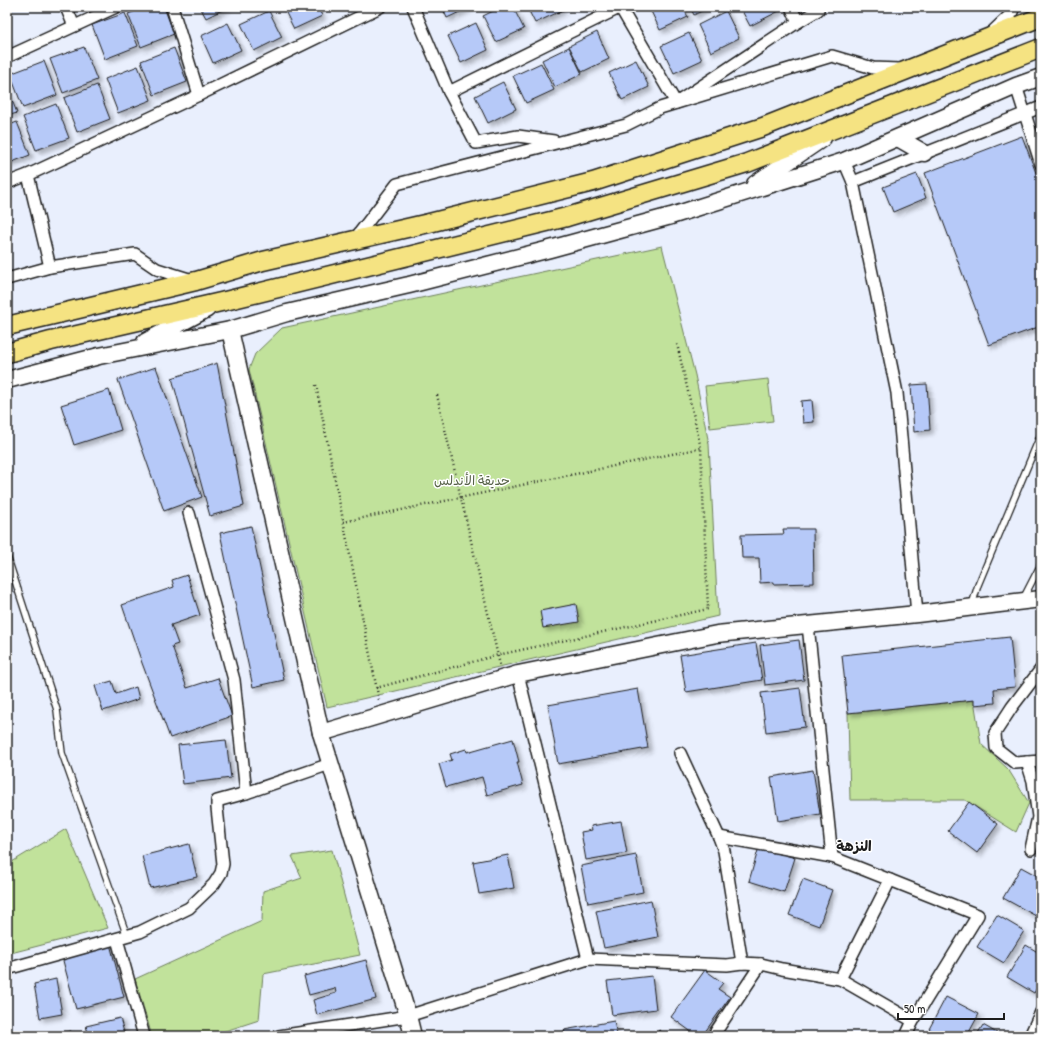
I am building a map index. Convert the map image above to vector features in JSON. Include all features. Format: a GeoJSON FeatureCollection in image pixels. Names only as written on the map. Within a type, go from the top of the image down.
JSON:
{"type":"FeatureCollection","features":[{"type":"Feature","properties":{"kind":"main road"},"geometry":{"type":"LineString","coordinates":[[7,326],[196,281],[263,261],[429,223],[594,182],[763,127],[1041,17]]}},
{"type":"Feature","properties":{"kind":"main road"},"geometry":{"type":"LineString","coordinates":[[7,353],[51,341],[221,302],[567,216],[747,163],[1041,48]]}},
{"type":"Feature","properties":{"kind":"street"},"geometry":{"type":"LineString","coordinates":[[66,7],[74,26]]}},
{"type":"Feature","properties":{"kind":"street"},"geometry":{"type":"LineString","coordinates":[[7,58],[116,7]]}},
{"type":"Feature","properties":{"kind":"street"},"geometry":{"type":"LineString","coordinates":[[172,7],[199,95]]}},
{"type":"Feature","properties":{"kind":"street"},"geometry":{"type":"LineString","coordinates":[[7,183],[28,175],[199,95],[380,7]]}},
{"type":"Feature","properties":{"kind":"street"},"geometry":{"type":"LineString","coordinates":[[414,7],[449,92],[476,143],[518,136],[560,142]]}},
{"type":"Feature","properties":{"kind":"street"},"geometry":{"type":"LineString","coordinates":[[449,92],[620,7],[676,104]]}},
{"type":"Feature","properties":{"kind":"street"},"geometry":{"type":"LineString","coordinates":[[791,7],[798,22]]}},
{"type":"Feature","properties":{"kind":"street"},"geometry":{"type":"LineString","coordinates":[[983,40],[1011,14],[1014,7]]}},
{"type":"Feature","properties":{"kind":"street"},"geometry":{"type":"LineString","coordinates":[[676,104],[818,10]]}},
{"type":"Feature","properties":{"kind":"street"},"geometry":{"type":"LineString","coordinates":[[354,240],[397,184],[626,125],[660,108],[832,56],[873,68],[908,70]]}},
{"type":"Feature","properties":{"kind":"street"},"geometry":{"type":"LineString","coordinates":[[7,380],[99,356],[230,330],[288,313],[409,285],[671,216],[844,161],[1016,86],[1041,77]]}},
{"type":"Feature","properties":{"kind":"street"},"geometry":{"type":"LineString","coordinates":[[1016,86],[1041,164]]}},
{"type":"Feature","properties":{"kind":"street"},"geometry":{"type":"LineString","coordinates":[[853,182],[1041,107]]}},
{"type":"Feature","properties":{"kind":"street"},"geometry":{"type":"LineString","coordinates":[[740,194],[838,128]]}},
{"type":"Feature","properties":{"kind":"street"},"geometry":{"type":"LineString","coordinates":[[898,138],[924,153]]}},
{"type":"Feature","properties":{"kind":"street"},"geometry":{"type":"LineString","coordinates":[[844,161],[853,182],[897,393],[917,614]]}},
{"type":"Feature","properties":{"kind":"street"},"geometry":{"type":"LineString","coordinates":[[28,175],[50,267]]}},
{"type":"Feature","properties":{"kind":"street"},"geometry":{"type":"LineString","coordinates":[[7,279],[50,267],[135,254],[157,269],[196,281]]}},
{"type":"Feature","properties":{"kind":"street"},"geometry":{"type":"LineString","coordinates":[[129,350],[221,302]]}},
{"type":"Feature","properties":{"kind":"street"},"geometry":{"type":"LineString","coordinates":[[230,330],[321,733],[413,1036]]}},
{"type":"Feature","properties":{"kind":"street"},"geometry":{"type":"LineString","coordinates":[[188,513],[234,680],[246,793]]}},
{"type":"Feature","properties":{"kind":"street"},"geometry":{"type":"LineString","coordinates":[[321,733],[511,675],[717,634],[917,614],[1041,599]]}},
{"type":"Feature","properties":{"kind":"street"},"geometry":{"type":"LineString","coordinates":[[808,625],[832,857]]}},
{"type":"Feature","properties":{"kind":"street"},"geometry":{"type":"LineString","coordinates":[[1041,669],[1012,707],[995,733],[996,748],[1015,763],[1041,761]]}},
{"type":"Feature","properties":{"kind":"street"},"geometry":{"type":"LineString","coordinates":[[511,675],[588,959]]}},
{"type":"Feature","properties":{"kind":"street"},"geometry":{"type":"LineString","coordinates":[[680,752],[724,851],[742,963]]}},
{"type":"Feature","properties":{"kind":"street"},"geometry":{"type":"LineString","coordinates":[[1027,762],[1033,781],[1038,817],[1031,849]]}},
{"type":"Feature","properties":{"kind":"street"},"geometry":{"type":"LineString","coordinates":[[7,969],[140,932],[189,908],[214,884],[223,864],[217,801],[246,793],[330,764]]}},
{"type":"Feature","properties":{"kind":"street"},"geometry":{"type":"LineString","coordinates":[[719,837],[832,857],[978,915],[913,1021],[906,1036]]}},
{"type":"Feature","properties":{"kind":"street"},"geometry":{"type":"LineString","coordinates":[[840,979],[890,880]]}},
{"type":"Feature","properties":{"kind":"street"},"geometry":{"type":"LineString","coordinates":[[122,937],[144,1036]]}},
{"type":"Feature","properties":{"kind":"street"},"geometry":{"type":"LineString","coordinates":[[279,1036],[408,1016],[588,959],[728,965],[742,963],[762,964],[840,979],[913,1021]]}},
{"type":"Feature","properties":{"kind":"street"},"geometry":{"type":"LineString","coordinates":[[714,1036],[762,964]]}},
{"type":"Feature","properties":{"kind":"street"},"geometry":{"type":"LineString","coordinates":[[1030,1036],[1041,1012]]}},
{"type":"Feature","properties":{"kind":"lane"},"geometry":{"type":"LineString","coordinates":[[972,607],[978,584],[1041,434]]}},
{"type":"Feature","properties":{"kind":"lane"},"geometry":{"type":"LineString","coordinates":[[7,556],[57,710],[62,753],[122,937]]}},
{"type":"Feature","properties":{"kind":"lane"},"geometry":{"type":"LineString","coordinates":[[1022,601],[1041,564]]}},
{"type":"Feature","properties":{"kind":"path"},"geometry":{"type":"LineString","coordinates":[[376,688],[498,655],[708,609],[701,448],[677,344]]}},
{"type":"Feature","properties":{"kind":"path"},"geometry":{"type":"LineString","coordinates":[[316,385],[382,714]]}},
{"type":"Feature","properties":{"kind":"path"},"geometry":{"type":"LineString","coordinates":[[437,395],[498,655],[511,675]]}},
{"type":"Feature","properties":{"kind":"path"},"geometry":{"type":"LineString","coordinates":[[343,522],[701,448]]}},
{"type":"Feature","properties":{"kind":"green space","name":"حديقة الأندلس"},"geometry":{"type":"Polygon","coordinates":[[[662,246],[695,375],[709,444],[718,616],[327,707],[249,369],[255,354],[282,328],[662,246]]]}},
{"type":"Feature","properties":{"kind":"green space"},"geometry":{"type":"Polygon","coordinates":[[[768,379],[773,421],[710,428],[705,386],[768,379]]]}},
{"type":"Feature","properties":{"kind":"green space"},"geometry":{"type":"Polygon","coordinates":[[[974,700],[981,744],[1008,769],[1029,803],[1016,832],[965,800],[850,800],[848,713],[974,700]]]}},
{"type":"Feature","properties":{"kind":"green space"},"geometry":{"type":"Polygon","coordinates":[[[66,829],[108,928],[7,954],[7,865],[66,829]]]}},
{"type":"Feature","properties":{"kind":"green space"},"geometry":{"type":"Polygon","coordinates":[[[332,850],[360,955],[263,974],[259,1020],[210,1036],[152,1036],[135,979],[262,921],[263,891],[302,878],[292,856],[332,850]]]}},
{"type":"Feature","properties":{"kind":"building"},"geometry":{"type":"Polygon","coordinates":[[[146,7],[164,7],[174,34],[141,47],[128,14],[146,7]]]}},
{"type":"Feature","properties":{"kind":"building"},"geometry":{"type":"Polygon","coordinates":[[[200,7],[228,7],[206,18],[200,7]]]}},
{"type":"Feature","properties":{"kind":"building"},"geometry":{"type":"Polygon","coordinates":[[[283,7],[318,7],[322,16],[294,29],[283,7]]]}},
{"type":"Feature","properties":{"kind":"building"},"geometry":{"type":"Polygon","coordinates":[[[442,7],[470,7],[447,18],[442,7]]]}},
{"type":"Feature","properties":{"kind":"building"},"geometry":{"type":"Polygon","coordinates":[[[501,7],[513,7],[524,29],[496,42],[483,16],[501,7]]]}},
{"type":"Feature","properties":{"kind":"building"},"geometry":{"type":"Polygon","coordinates":[[[527,7],[561,7],[563,10],[535,23],[527,7]]]}},
{"type":"Feature","properties":{"kind":"building"},"geometry":{"type":"Polygon","coordinates":[[[649,7],[683,7],[688,17],[660,30],[649,7]]]}},
{"type":"Feature","properties":{"kind":"building"},"geometry":{"type":"Polygon","coordinates":[[[690,7],[709,7],[694,15],[690,7]]]}},
{"type":"Feature","properties":{"kind":"building"},"geometry":{"type":"Polygon","coordinates":[[[740,7],[779,7],[781,10],[750,26],[740,7]]]}},
{"type":"Feature","properties":{"kind":"building"},"geometry":{"type":"Polygon","coordinates":[[[269,11],[282,37],[254,51],[241,24],[269,11]]]}},
{"type":"Feature","properties":{"kind":"building"},"geometry":{"type":"Polygon","coordinates":[[[726,11],[739,38],[711,52],[698,25],[726,11]]]}},
{"type":"Feature","properties":{"kind":"building"},"geometry":{"type":"Polygon","coordinates":[[[125,13],[138,46],[105,59],[92,25],[125,13]]]}},
{"type":"Feature","properties":{"kind":"building"},"geometry":{"type":"Polygon","coordinates":[[[228,23],[241,50],[213,63],[201,36],[228,23]]]}},
{"type":"Feature","properties":{"kind":"building"},"geometry":{"type":"Polygon","coordinates":[[[476,23],[488,50],[461,63],[448,36],[476,23]]]}},
{"type":"Feature","properties":{"kind":"building"},"geometry":{"type":"Polygon","coordinates":[[[597,32],[609,59],[582,72],[569,46],[597,32]]]}},
{"type":"Feature","properties":{"kind":"building"},"geometry":{"type":"Polygon","coordinates":[[[689,33],[702,60],[674,73],[661,46],[689,33]]]}},
{"type":"Feature","properties":{"kind":"building"},"geometry":{"type":"Polygon","coordinates":[[[7,36],[10,45],[7,46],[7,36]]]}},
{"type":"Feature","properties":{"kind":"building"},"geometry":{"type":"Polygon","coordinates":[[[84,47],[97,80],[63,93],[50,59],[84,47]]]}},
{"type":"Feature","properties":{"kind":"building"},"geometry":{"type":"Polygon","coordinates":[[[569,47],[582,74],[555,87],[542,60],[569,47]]]}},
{"type":"Feature","properties":{"kind":"building"},"geometry":{"type":"Polygon","coordinates":[[[174,48],[187,82],[154,95],[141,61],[174,48]]]}},
{"type":"Feature","properties":{"kind":"building"},"geometry":{"type":"Polygon","coordinates":[[[636,60],[649,87],[622,100],[609,73],[636,60]]]}},
{"type":"Feature","properties":{"kind":"building"},"geometry":{"type":"Polygon","coordinates":[[[44,61],[57,95],[23,108],[10,74],[44,61]]]}},
{"type":"Feature","properties":{"kind":"building"},"geometry":{"type":"Polygon","coordinates":[[[541,63],[554,90],[526,103],[513,76],[541,63]]]}},
{"type":"Feature","properties":{"kind":"building"},"geometry":{"type":"Polygon","coordinates":[[[138,66],[151,100],[118,113],[105,79],[138,66]]]}},
{"type":"Feature","properties":{"kind":"building"},"geometry":{"type":"Polygon","coordinates":[[[503,82],[516,109],[488,123],[475,96],[503,82]]]}},
{"type":"Feature","properties":{"kind":"building"},"geometry":{"type":"Polygon","coordinates":[[[97,85],[110,119],[77,132],[64,98],[97,85]]]}},
{"type":"Feature","properties":{"kind":"building"},"geometry":{"type":"Polygon","coordinates":[[[7,87],[17,113],[7,116],[7,87]]]}},
{"type":"Feature","properties":{"kind":"building"},"geometry":{"type":"Polygon","coordinates":[[[56,104],[69,138],[36,150],[23,117],[56,104]]]}},
{"type":"Feature","properties":{"kind":"building"},"geometry":{"type":"Polygon","coordinates":[[[17,122],[30,155],[7,164],[7,126],[17,122]]]}},
{"type":"Feature","properties":{"kind":"building"},"geometry":{"type":"Polygon","coordinates":[[[1022,136],[1041,186],[1041,326],[989,345],[925,173],[1022,136]]]}},
{"type":"Feature","properties":{"kind":"building"},"geometry":{"type":"Polygon","coordinates":[[[917,174],[926,198],[893,212],[883,187],[917,174]]]}},
{"type":"Feature","properties":{"kind":"building"},"geometry":{"type":"Polygon","coordinates":[[[217,363],[244,506],[210,516],[172,378],[217,363]]]}},
{"type":"Feature","properties":{"kind":"building"},"geometry":{"type":"Polygon","coordinates":[[[156,367],[202,497],[164,511],[118,380],[156,367]]]}},
{"type":"Feature","properties":{"kind":"building"},"geometry":{"type":"Polygon","coordinates":[[[927,384],[930,430],[914,432],[911,385],[927,384]]]}},
{"type":"Feature","properties":{"kind":"building"},"geometry":{"type":"Polygon","coordinates":[[[109,390],[121,430],[74,445],[61,405],[109,390]]]}},
{"type":"Feature","properties":{"kind":"building"},"geometry":{"type":"Polygon","coordinates":[[[812,400],[814,422],[803,423],[801,401],[812,400]]]}},
{"type":"Feature","properties":{"kind":"building"},"geometry":{"type":"Polygon","coordinates":[[[251,526],[284,680],[253,687],[220,533],[251,526]]]}},
{"type":"Feature","properties":{"kind":"building"},"geometry":{"type":"Polygon","coordinates":[[[783,529],[813,529],[814,583],[760,583],[759,558],[742,558],[741,535],[784,534],[783,529]]]}},
{"type":"Feature","properties":{"kind":"building"},"geometry":{"type":"Polygon","coordinates":[[[187,575],[200,615],[171,625],[178,644],[172,646],[187,688],[218,678],[232,716],[170,738],[122,605],[174,587],[172,580],[187,575]]]}},
{"type":"Feature","properties":{"kind":"building"},"geometry":{"type":"Polygon","coordinates":[[[576,604],[579,622],[543,628],[540,611],[576,604]]]}},
{"type":"Feature","properties":{"kind":"building"},"geometry":{"type":"Polygon","coordinates":[[[1010,637],[1015,687],[994,689],[995,703],[974,705],[974,700],[848,713],[842,655],[1010,637]]]}},
{"type":"Feature","properties":{"kind":"building"},"geometry":{"type":"Polygon","coordinates":[[[799,640],[804,680],[765,685],[760,645],[799,640]]]}},
{"type":"Feature","properties":{"kind":"building"},"geometry":{"type":"Polygon","coordinates":[[[756,643],[762,680],[686,692],[680,655],[756,643]]]}},
{"type":"Feature","properties":{"kind":"building"},"geometry":{"type":"Polygon","coordinates":[[[112,681],[116,694],[136,687],[139,699],[103,711],[95,686],[112,681]]]}},
{"type":"Feature","properties":{"kind":"building"},"geometry":{"type":"Polygon","coordinates":[[[800,688],[805,727],[766,732],[761,693],[800,688]]]}},
{"type":"Feature","properties":{"kind":"building"},"geometry":{"type":"Polygon","coordinates":[[[638,689],[648,748],[558,764],[548,705],[638,689]]]}},
{"type":"Feature","properties":{"kind":"building"},"geometry":{"type":"Polygon","coordinates":[[[513,739],[523,785],[487,795],[482,777],[446,787],[439,764],[452,760],[450,754],[466,749],[467,752],[513,739]]]}},
{"type":"Feature","properties":{"kind":"building"},"geometry":{"type":"Polygon","coordinates":[[[226,740],[231,778],[183,784],[178,745],[226,740]]]}},
{"type":"Feature","properties":{"kind":"building"},"geometry":{"type":"Polygon","coordinates":[[[813,770],[820,814],[778,821],[771,777],[813,770]]]}},
{"type":"Feature","properties":{"kind":"building"},"geometry":{"type":"Polygon","coordinates":[[[969,802],[998,824],[977,853],[948,831],[969,802]]]}},
{"type":"Feature","properties":{"kind":"building"},"geometry":{"type":"Polygon","coordinates":[[[621,821],[627,853],[586,860],[581,832],[592,830],[591,826],[621,821]]]}},
{"type":"Feature","properties":{"kind":"building"},"geometry":{"type":"Polygon","coordinates":[[[189,844],[197,877],[150,888],[142,856],[189,844]]]}},
{"type":"Feature","properties":{"kind":"building"},"geometry":{"type":"Polygon","coordinates":[[[759,847],[795,858],[784,892],[749,881],[759,847]]]}},
{"type":"Feature","properties":{"kind":"building"},"geometry":{"type":"Polygon","coordinates":[[[508,855],[514,888],[479,894],[473,862],[508,855]]]}},
{"type":"Feature","properties":{"kind":"building"},"geometry":{"type":"Polygon","coordinates":[[[636,855],[643,892],[588,903],[581,866],[636,855]]]}},
{"type":"Feature","properties":{"kind":"building"},"geometry":{"type":"Polygon","coordinates":[[[1021,867],[1041,878],[1041,906],[1036,916],[1003,898],[1021,867]]]}},
{"type":"Feature","properties":{"kind":"building"},"geometry":{"type":"Polygon","coordinates":[[[803,879],[832,890],[819,926],[789,915],[803,879]]]}},
{"type":"Feature","properties":{"kind":"building"},"geometry":{"type":"Polygon","coordinates":[[[651,900],[658,937],[604,948],[596,911],[651,900]]]}},
{"type":"Feature","properties":{"kind":"building"},"geometry":{"type":"Polygon","coordinates":[[[997,915],[1024,931],[1004,963],[977,947],[997,915]]]}},
{"type":"Feature","properties":{"kind":"building"},"geometry":{"type":"Polygon","coordinates":[[[110,944],[124,997],[76,1009],[62,957],[110,944]]]}},
{"type":"Feature","properties":{"kind":"building"},"geometry":{"type":"Polygon","coordinates":[[[1026,945],[1041,954],[1041,981],[1034,993],[1007,977],[1026,945]]]}},
{"type":"Feature","properties":{"kind":"building"},"geometry":{"type":"Polygon","coordinates":[[[366,960],[376,999],[317,1015],[313,1000],[336,993],[335,988],[309,995],[304,976],[366,960]]]}},
{"type":"Feature","properties":{"kind":"building"},"geometry":{"type":"Polygon","coordinates":[[[705,970],[723,983],[718,989],[730,997],[702,1036],[697,1036],[671,1017],[705,970]]]}},
{"type":"Feature","properties":{"kind":"building"},"geometry":{"type":"Polygon","coordinates":[[[652,976],[656,1009],[612,1015],[607,981],[652,976]]]}},
{"type":"Feature","properties":{"kind":"building"},"geometry":{"type":"Polygon","coordinates":[[[56,979],[62,1014],[40,1018],[34,984],[56,979]]]}},
{"type":"Feature","properties":{"kind":"building"},"geometry":{"type":"Polygon","coordinates":[[[946,997],[979,1014],[967,1036],[943,1036],[929,1029],[946,997]]]}},
{"type":"Feature","properties":{"kind":"building"},"geometry":{"type":"Polygon","coordinates":[[[120,1018],[125,1036],[89,1036],[86,1026],[120,1018]]]}},
{"type":"Feature","properties":{"kind":"building"},"geometry":{"type":"Polygon","coordinates":[[[614,1021],[617,1036],[565,1036],[564,1030],[614,1021]]]}},
{"type":"Feature","properties":{"kind":"building"},"geometry":{"type":"Polygon","coordinates":[[[983,1025],[1002,1036],[976,1036],[983,1025]]]}},
{"type":"Feature","properties":{"kind":"building"},"geometry":{"type":"Polygon","coordinates":[[[659,1030],[668,1036],[655,1036],[659,1030]]]}},
{"type":"Feature","properties":{"kind":"building"},"geometry":{"type":"Polygon","coordinates":[[[71,1031],[72,1036],[49,1036],[49,1035],[71,1031]]]}},
{"type":"Feature","properties":{"kind":"building"},"geometry":{"type":"Polygon","coordinates":[[[15,1033],[16,1036],[7,1036],[7,1034],[15,1033]]]}},
{"type":"Feature","properties":{"kind":"district","name":"النزهة"},"geometry":{"type":"Point","coordinates":[854,846]}}]}
